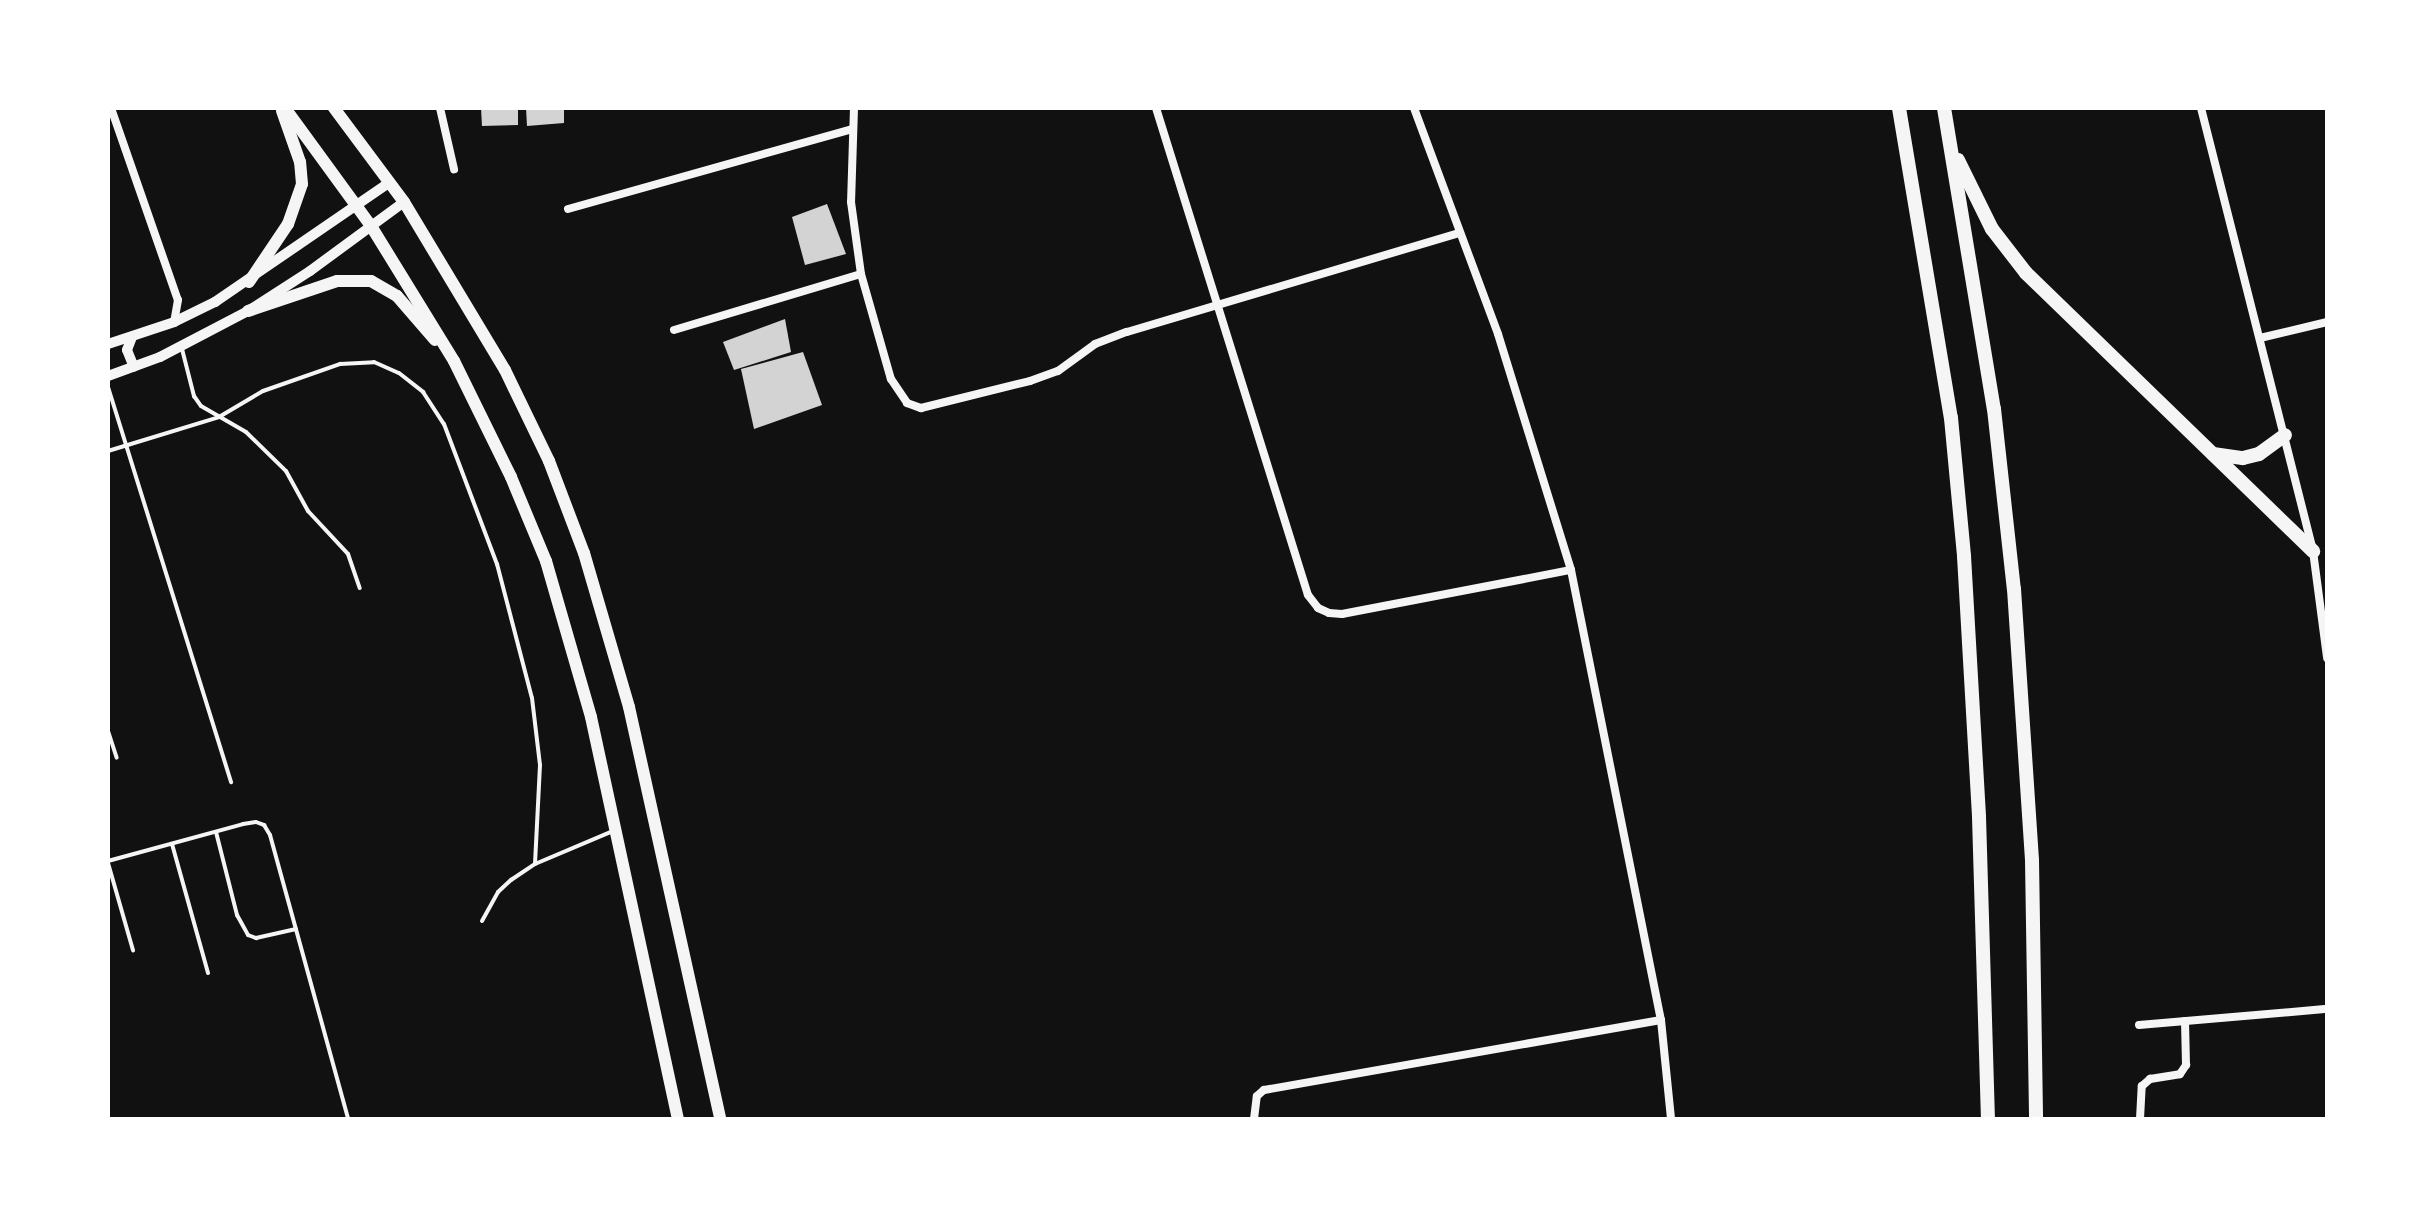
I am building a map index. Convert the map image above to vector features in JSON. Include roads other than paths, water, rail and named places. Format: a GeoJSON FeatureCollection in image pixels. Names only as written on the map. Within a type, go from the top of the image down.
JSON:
{"type":"FeatureCollection","features":[{"type":"Feature","properties":{"kind":"main road"},"geometry":{"type":"LineString","coordinates":[[283,108],[371,226],[454,361],[511,477],[546,561],[588,704],[678,1119]]}},
{"type":"Feature","properties":{"kind":"main road"},"geometry":{"type":"LineString","coordinates":[[249,282],[288,224],[302,184],[300,162],[283,108]]}},
{"type":"Feature","properties":{"kind":"main road"},"geometry":{"type":"LineString","coordinates":[[334,108],[404,202],[505,370],[549,461],[584,553],[629,707],[720,1119]]}},
{"type":"Feature","properties":{"kind":"main road"},"geometry":{"type":"LineString","coordinates":[[1899,108],[1951,418],[1964,556],[1978,803],[1988,1119]]}},
{"type":"Feature","properties":{"kind":"main road"},"geometry":{"type":"LineString","coordinates":[[1944,108],[1994,409],[2018,634],[2032,860],[2036,1119]]}},
{"type":"Feature","properties":{"kind":"main road"},"geometry":{"type":"LineString","coordinates":[[1951,144],[1992,229],[2026,273],[2211,454],[2320,549]]}},
{"type":"Feature","properties":{"kind":"main road"},"geometry":{"type":"LineString","coordinates":[[248,311],[337,281],[371,281],[397,296],[454,361]]}},
{"type":"Feature","properties":{"kind":"main road"},"geometry":{"type":"LineString","coordinates":[[2211,454],[2243,458],[2259,454],[2285,435]]}},
{"type":"Feature","properties":{"kind":"street"},"geometry":{"type":"LineString","coordinates":[[111,108],[178,300],[174,322]]}},
{"type":"Feature","properties":{"kind":"street"},"geometry":{"type":"LineString","coordinates":[[440,108],[454,169]]}},
{"type":"Feature","properties":{"kind":"street"},"geometry":{"type":"LineString","coordinates":[[854,108],[851,202],[861,274],[891,379],[907,403],[921,408],[1030,381],[1058,371],[1095,344],[1460,233]]}},
{"type":"Feature","properties":{"kind":"street"},"geometry":{"type":"LineString","coordinates":[[1156,108],[1308,595],[1318,608],[1342,614],[1571,570]]}},
{"type":"Feature","properties":{"kind":"street"},"geometry":{"type":"LineString","coordinates":[[1414,108],[1498,334],[1571,570],[1661,1020],[1671,1119]]}},
{"type":"Feature","properties":{"kind":"street"},"geometry":{"type":"LineString","coordinates":[[2201,108],[2285,435],[2320,549],[2327,658]]}},
{"type":"Feature","properties":{"kind":"street"},"geometry":{"type":"LineString","coordinates":[[568,209],[853,129]]}},
{"type":"Feature","properties":{"kind":"street"},"geometry":{"type":"LineString","coordinates":[[108,344],[174,322],[249,282],[390,182]]}},
{"type":"Feature","properties":{"kind":"street"},"geometry":{"type":"LineString","coordinates":[[108,376],[181,347],[248,311],[404,202]]}},
{"type":"Feature","properties":{"kind":"street"},"geometry":{"type":"LineString","coordinates":[[674,330],[861,274]]}},
{"type":"Feature","properties":{"kind":"street"},"geometry":{"type":"LineString","coordinates":[[2260,338],[2327,322]]}},
{"type":"Feature","properties":{"kind":"street"},"geometry":{"type":"LineString","coordinates":[[132,337],[127,350],[134,367]]}},
{"type":"Feature","properties":{"kind":"street"},"geometry":{"type":"LineString","coordinates":[[2139,1025],[2327,1009]]}},
{"type":"Feature","properties":{"kind":"street"},"geometry":{"type":"LineString","coordinates":[[1254,1119],[1257,1096],[1264,1090],[1661,1020]]}},
{"type":"Feature","properties":{"kind":"street"},"geometry":{"type":"LineString","coordinates":[[2140,1119],[2142,1086],[2150,1079],[2180,1074],[2186,1065],[2185,1021]]}},
{"type":"Feature","properties":{"kind":"lane"},"geometry":{"type":"LineString","coordinates":[[181,347],[194,396],[201,406],[246,432],[286,471],[308,511],[348,554],[360,588]]}},
{"type":"Feature","properties":{"kind":"lane"},"geometry":{"type":"LineString","coordinates":[[108,451],[219,417],[263,391],[340,364],[374,362],[399,373],[423,392],[444,424],[497,564],[532,698],[540,765],[535,864]]}},
{"type":"Feature","properties":{"kind":"lane"},"geometry":{"type":"LineString","coordinates":[[108,387],[231,782]]}},
{"type":"Feature","properties":{"kind":"lane"},"geometry":{"type":"LineString","coordinates":[[108,731],[117,758]]}},
{"type":"Feature","properties":{"kind":"lane"},"geometry":{"type":"LineString","coordinates":[[133,950],[108,862],[216,831],[256,822],[264,825],[270,835],[348,1119]]}},
{"type":"Feature","properties":{"kind":"lane"},"geometry":{"type":"LineString","coordinates":[[482,921],[498,892],[535,864],[616,830]]}},
{"type":"Feature","properties":{"kind":"lane"},"geometry":{"type":"LineString","coordinates":[[216,831],[237,915],[248,935],[256,938],[296,929]]}},
{"type":"Feature","properties":{"kind":"lane"},"geometry":{"type":"LineString","coordinates":[[172,844],[208,973]]}}]}
